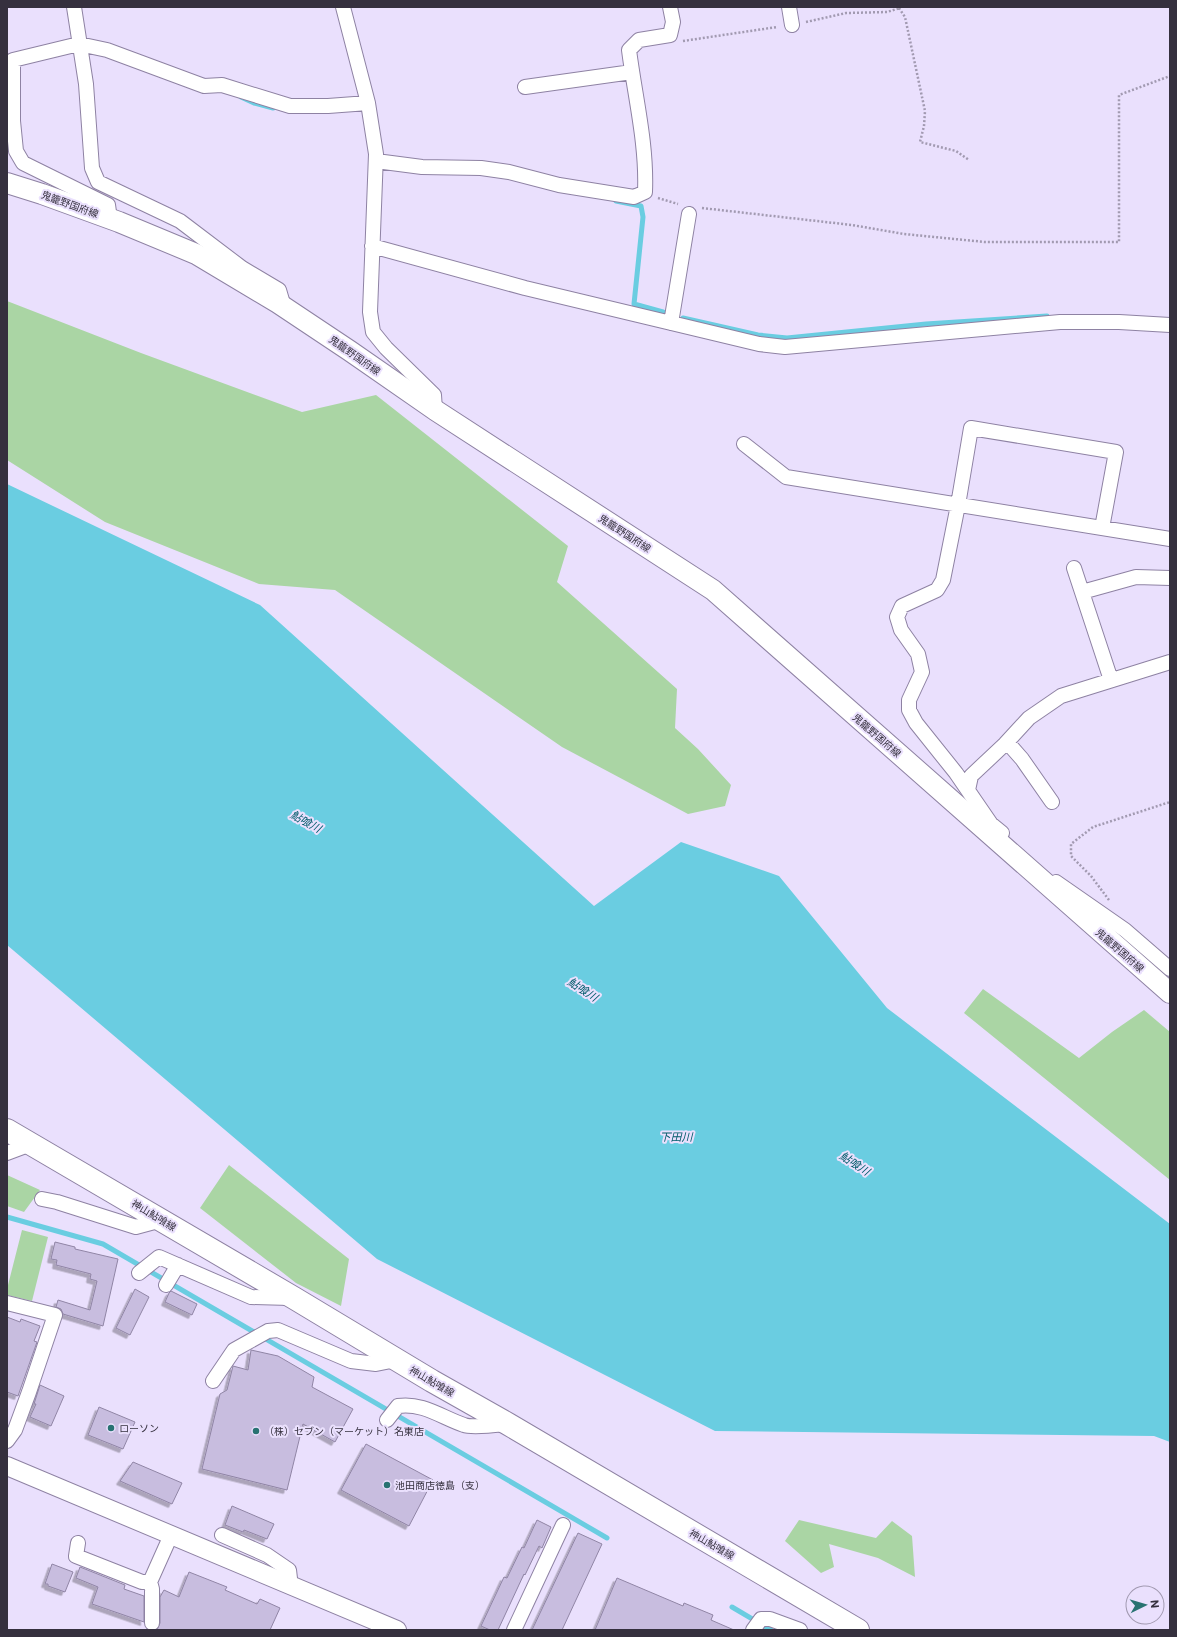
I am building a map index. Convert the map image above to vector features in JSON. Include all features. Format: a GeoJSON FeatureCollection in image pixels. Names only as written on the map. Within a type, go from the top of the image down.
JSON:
{"type":"FeatureCollection","features":[{"type":"Feature","properties":{"kind":"main road","name":"鬼籠野国府線"},"geometry":{"type":"LineString","coordinates":[[7,183],[110,219],[196,254],[284,307],[435,410],[713,590],[1170,993]]}},
{"type":"Feature","properties":{"kind":"main road","name":"神山鮎喰線"},"geometry":{"type":"LineString","coordinates":[[7,1130],[294,1298],[396,1360],[508,1424],[858,1630]]}},
{"type":"Feature","properties":{"kind":"street"},"geometry":{"type":"LineString","coordinates":[[74,7],[86,84],[92,168],[98,182],[180,221],[242,268],[279,290],[284,307]]}},
{"type":"Feature","properties":{"kind":"street"},"geometry":{"type":"LineString","coordinates":[[343,7],[368,103],[376,154],[370,312],[374,332],[386,348],[434,395],[435,410]]}},
{"type":"Feature","properties":{"kind":"street"},"geometry":{"type":"LineString","coordinates":[[376,161],[422,167],[481,168],[509,172],[559,185],[634,197],[645,192],[646,177],[641,119],[629,50],[639,40],[670,35],[673,22],[670,7]]}},
{"type":"Feature","properties":{"kind":"street"},"geometry":{"type":"LineString","coordinates":[[790,7],[792,25]]}},
{"type":"Feature","properties":{"kind":"street"},"geometry":{"type":"LineString","coordinates":[[110,219],[108,205],[23,163],[16,151],[12,121],[13,60],[79,44],[107,50],[204,86],[222,85],[290,106],[328,106],[368,103]]}},
{"type":"Feature","properties":{"kind":"street"},"geometry":{"type":"LineString","coordinates":[[525,87],[632,72]]}},
{"type":"Feature","properties":{"kind":"street"},"geometry":{"type":"LineString","coordinates":[[671,323],[690,209]]}},
{"type":"Feature","properties":{"kind":"street"},"geometry":{"type":"LineString","coordinates":[[372,246],[526,288],[759,344],[785,347],[1060,322],[1119,322],[1170,325]]}},
{"type":"Feature","properties":{"kind":"street"},"geometry":{"type":"LineString","coordinates":[[1102,528],[1116,452],[971,428],[943,580],[937,590],[902,606],[897,617],[901,630],[918,654],[922,672],[909,700],[909,710],[992,824],[1019,850],[1021,862],[1039,870],[1125,930],[1170,969]]}},
{"type":"Feature","properties":{"kind":"street"},"geometry":{"type":"LineString","coordinates":[[744,444],[786,477],[1170,539]]}},
{"type":"Feature","properties":{"kind":"street"},"geometry":{"type":"LineString","coordinates":[[1074,568],[1111,680]]}},
{"type":"Feature","properties":{"kind":"street"},"geometry":{"type":"LineString","coordinates":[[1082,592],[1136,578],[1170,578]]}},
{"type":"Feature","properties":{"kind":"street"},"geometry":{"type":"LineString","coordinates":[[968,790],[971,776],[1007,742],[1029,718],[1061,696],[1170,662]]}},
{"type":"Feature","properties":{"kind":"street"},"geometry":{"type":"LineString","coordinates":[[1007,742],[1022,758],[1052,802]]}},
{"type":"Feature","properties":{"kind":"street"},"geometry":{"type":"LineString","coordinates":[[7,1153],[30,1144]]}},
{"type":"Feature","properties":{"kind":"street"},"geometry":{"type":"LineString","coordinates":[[42,1199],[57,1202],[136,1227],[162,1220]]}},
{"type":"Feature","properties":{"kind":"street"},"geometry":{"type":"LineString","coordinates":[[139,1273],[159,1257],[251,1297],[294,1298]]}},
{"type":"Feature","properties":{"kind":"street"},"geometry":{"type":"LineString","coordinates":[[166,1285],[178,1265]]}},
{"type":"Feature","properties":{"kind":"street"},"geometry":{"type":"LineString","coordinates":[[7,1303],[55,1315],[15,1430],[7,1442]]}},
{"type":"Feature","properties":{"kind":"street"},"geometry":{"type":"LineString","coordinates":[[213,1381],[234,1350],[268,1331],[278,1330],[351,1361],[376,1364],[396,1360]]}},
{"type":"Feature","properties":{"kind":"street"},"geometry":{"type":"LineString","coordinates":[[387,1420],[398,1406],[407,1404],[446,1416],[466,1426],[508,1424]]}},
{"type":"Feature","properties":{"kind":"street"},"geometry":{"type":"LineString","coordinates":[[7,1466],[291,1587],[368,1625],[397,1630]]}},
{"type":"Feature","properties":{"kind":"street"},"geometry":{"type":"LineString","coordinates":[[514,1630],[563,1526]]}},
{"type":"Feature","properties":{"kind":"street"},"geometry":{"type":"LineString","coordinates":[[152,1623],[152,1589],[150,1582],[171,1535]]}},
{"type":"Feature","properties":{"kind":"street"},"geometry":{"type":"LineString","coordinates":[[222,1535],[267,1555],[288,1570],[291,1587]]}},
{"type":"Feature","properties":{"kind":"street"},"geometry":{"type":"LineString","coordinates":[[78,1543],[76,1556],[142,1582],[150,1582]]}},
{"type":"Feature","properties":{"kind":"street"},"geometry":{"type":"LineString","coordinates":[[756,1626],[770,1619],[800,1630]]}},
{"type":"Feature","properties":{"kind":"path"},"geometry":{"type":"LineString","coordinates":[[899,7],[906,17],[925,111],[924,126],[920,142],[956,151],[969,160]]}},
{"type":"Feature","properties":{"kind":"path"},"geometry":{"type":"LineString","coordinates":[[645,192],[651,196],[690,209],[796,218],[852,225],[904,234],[985,242],[1119,242],[1119,95],[1170,76]]}},
{"type":"Feature","properties":{"kind":"path"},"geometry":{"type":"LineString","coordinates":[[1111,904],[1091,876],[1071,856],[1071,844],[1093,827],[1170,802]]}},
{"type":"Feature","properties":{"kind":"green space"},"geometry":{"type":"Polygon","coordinates":[[[7,301],[141,353],[302,412],[376,395],[568,546],[557,582],[677,689],[675,728],[698,749],[731,785],[725,806],[688,814],[562,747],[335,590],[259,584],[105,522],[7,460],[7,301]]]}},
{"type":"Feature","properties":{"kind":"green space"},"geometry":{"type":"Polygon","coordinates":[[[983,989],[1079,1058],[1112,1032],[1144,1010],[1170,1032],[1170,1180],[964,1013],[983,989]]]}},
{"type":"Feature","properties":{"kind":"green space"},"geometry":{"type":"Polygon","coordinates":[[[229,1165],[349,1259],[341,1306],[296,1283],[200,1208],[229,1165]]]}},
{"type":"Feature","properties":{"kind":"green space"},"geometry":{"type":"Polygon","coordinates":[[[7,1175],[40,1190],[24,1212],[7,1206],[7,1175]]]}},
{"type":"Feature","properties":{"kind":"green space"},"geometry":{"type":"Polygon","coordinates":[[[22,1230],[48,1237],[32,1301],[7,1295],[7,1289],[22,1230]]]}},
{"type":"Feature","properties":{"kind":"green space"},"geometry":{"type":"Polygon","coordinates":[[[799,1520],[876,1538],[892,1521],[912,1536],[915,1577],[878,1558],[829,1544],[834,1567],[821,1573],[785,1541],[799,1520]]]}},
{"type":"Feature","properties":{"kind":"water","name":"下田川"},"geometry":{"type":"Polygon","coordinates":[[[7,484],[260,605],[594,906],[681,842],[779,876],[887,1008],[1170,1224],[1170,1442],[1154,1436],[715,1431],[377,1259],[7,945],[7,484]]]}},
{"type":"Feature","properties":{"kind":"building"},"geometry":{"type":"Polygon","coordinates":[[[55,1242],[75,1247],[75,1249],[118,1259],[103,1326],[63,1314],[61,1309],[56,1307],[58,1300],[90,1310],[97,1281],[90,1279],[91,1274],[56,1265],[57,1260],[51,1259],[55,1242]]]}},
{"type":"Feature","properties":{"kind":"building"},"geometry":{"type":"Polygon","coordinates":[[[135,1289],[149,1297],[130,1335],[116,1328],[135,1289]]]}},
{"type":"Feature","properties":{"kind":"building"},"geometry":{"type":"Polygon","coordinates":[[[171,1291],[197,1304],[192,1315],[165,1302],[171,1291]]]}},
{"type":"Feature","properties":{"kind":"building"},"geometry":{"type":"Polygon","coordinates":[[[7,1317],[20,1322],[21,1319],[40,1326],[34,1341],[37,1342],[18,1396],[7,1392],[7,1317]]]}},
{"type":"Feature","properties":{"kind":"building","name":"（株）セブン（マーケット）名東店"},"geometry":{"type":"Polygon","coordinates":[[[251,1350],[278,1356],[314,1377],[312,1387],[353,1409],[335,1442],[303,1424],[287,1490],[202,1469],[220,1394],[227,1390],[233,1366],[248,1370],[251,1350]]]}},
{"type":"Feature","properties":{"kind":"building"},"geometry":{"type":"Polygon","coordinates":[[[40,1385],[64,1396],[51,1426],[30,1417],[36,1404],[34,1404],[40,1385]]]}},
{"type":"Feature","properties":{"kind":"building"},"geometry":{"type":"Polygon","coordinates":[[[99,1407],[135,1422],[123,1449],[88,1435],[99,1407]]]}},
{"type":"Feature","properties":{"kind":"building","name":"池田商店徳島（支）"},"geometry":{"type":"Polygon","coordinates":[[[366,1444],[433,1480],[409,1526],[341,1490],[366,1444]]]}},
{"type":"Feature","properties":{"kind":"building"},"geometry":{"type":"Polygon","coordinates":[[[133,1462],[182,1483],[172,1504],[120,1481],[133,1462]]]}},
{"type":"Feature","properties":{"kind":"building"},"geometry":{"type":"Polygon","coordinates":[[[232,1506],[274,1524],[267,1539],[244,1530],[243,1532],[225,1525],[232,1506]]]}},
{"type":"Feature","properties":{"kind":"building"},"geometry":{"type":"Polygon","coordinates":[[[537,1520],[551,1527],[542,1548],[539,1546],[498,1630],[490,1630],[481,1626],[504,1577],[507,1578],[522,1547],[524,1548],[537,1520]]]}},
{"type":"Feature","properties":{"kind":"building"},"geometry":{"type":"Polygon","coordinates":[[[578,1533],[602,1544],[562,1630],[532,1630],[578,1533]]]}},
{"type":"Feature","properties":{"kind":"building"},"geometry":{"type":"Polygon","coordinates":[[[52,1564],[73,1572],[65,1592],[45,1584],[52,1564]]]}},
{"type":"Feature","properties":{"kind":"building"},"geometry":{"type":"Polygon","coordinates":[[[80,1567],[125,1585],[124,1589],[144,1596],[144,1622],[92,1604],[98,1587],[76,1578],[80,1567]]]}},
{"type":"Feature","properties":{"kind":"building"},"geometry":{"type":"Polygon","coordinates":[[[189,1572],[227,1587],[225,1590],[257,1604],[260,1599],[280,1608],[270,1630],[157,1630],[160,1623],[160,1597],[164,1590],[179,1597],[189,1572]]]}},
{"type":"Feature","properties":{"kind":"building"},"geometry":{"type":"Polygon","coordinates":[[[617,1578],[683,1606],[684,1603],[713,1615],[711,1620],[734,1630],[595,1630],[617,1578]]]}},
{"type":"Feature","properties":{"kind":"waterway"},"geometry":{"type":"LineString","coordinates":[[241,97],[254,103],[273,108]]}},
{"type":"Feature","properties":{"kind":"waterway"},"geometry":{"type":"LineString","coordinates":[[616,201],[641,206],[643,217],[634,304],[663,312]]}},
{"type":"Feature","properties":{"kind":"waterway"},"geometry":{"type":"LineString","coordinates":[[683,318],[758,335],[787,338],[926,324],[1047,316]]}},
{"type":"Feature","properties":{"kind":"waterway"},"geometry":{"type":"LineString","coordinates":[[7,1217],[103,1244],[607,1538]]}},
{"type":"Feature","properties":{"kind":"waterway"},"geometry":{"type":"LineString","coordinates":[[732,1607],[771,1630]]}},
{"type":"Feature","properties":{"kind":"place","name":"ローソン"},"geometry":{"type":"Point","coordinates":[111,1428]}},
{"type":"Feature","properties":{"kind":"place","name":"（株）セブン（マーケット）名東店"},"geometry":{"type":"Point","coordinates":[256,1431]}},
{"type":"Feature","properties":{"kind":"place","name":"池田商店徳島（支）"},"geometry":{"type":"Point","coordinates":[387,1485]}},
{"type":"Feature","properties":{"kind":"water label","name":"鮎喰川"},"geometry":{"type":"Point","coordinates":[306,821]}},
{"type":"Feature","properties":{"kind":"water label","name":"鮎喰川"},"geometry":{"type":"Point","coordinates":[583,989]}},
{"type":"Feature","properties":{"kind":"water label","name":"鮎喰川"},"geometry":{"type":"Point","coordinates":[855,1163]}}]}
